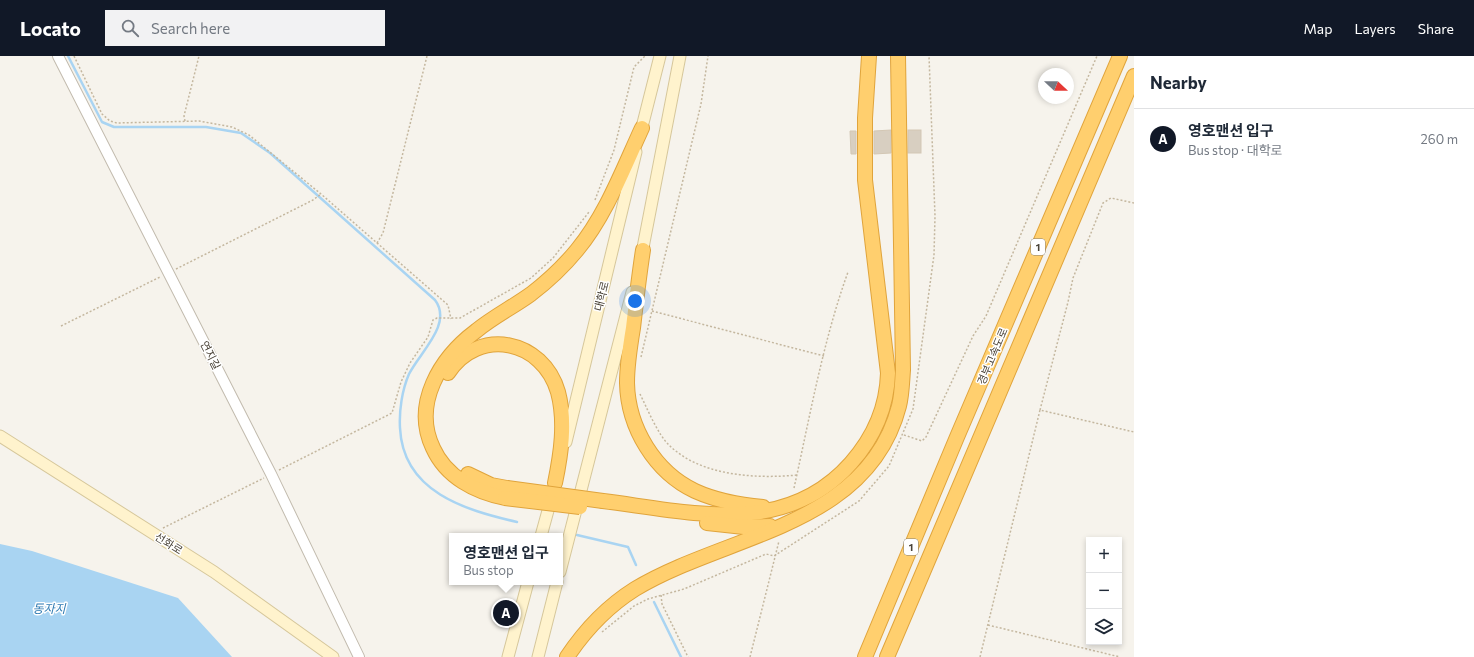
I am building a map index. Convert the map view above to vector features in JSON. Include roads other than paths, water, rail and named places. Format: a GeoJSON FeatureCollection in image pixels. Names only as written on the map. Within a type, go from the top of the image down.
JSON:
{"type":"FeatureCollection","features":[{"type":"Feature","properties":{"kind":"highway"},"geometry":{"type":"LineString","coordinates":[[602,505],[726,515],[753,514],[790,506],[823,489],[856,458],[875,430],[883,409],[887,392],[887,355],[872,245],[866,180],[865,118],[869,56]]}},
{"type":"Feature","properties":{"kind":"highway"},"geometry":{"type":"LineString","coordinates":[[567,657],[581,638],[603,614],[635,589],[666,573],[792,520],[826,504],[846,489],[863,473],[884,441],[899,406],[903,370],[904,336],[898,56]]}},
{"type":"Feature","properties":{"kind":"highway","name":"경부고속도로"},"geometry":{"type":"LineString","coordinates":[[865,657],[1120,56]]}},
{"type":"Feature","properties":{"kind":"highway","name":"경부고속도로"},"geometry":{"type":"LineString","coordinates":[[887,657],[1134,76]]}},
{"type":"Feature","properties":{"kind":"highway"},"geometry":{"type":"LineString","coordinates":[[642,128],[602,213],[577,250],[546,282],[484,324],[460,344],[443,364],[429,393],[425,416],[427,431],[434,450],[442,463],[458,479],[486,493],[506,493],[602,505],[744,527],[769,526],[792,520]]}},
{"type":"Feature","properties":{"kind":"highway"},"geometry":{"type":"LineString","coordinates":[[643,250],[627,383],[633,418],[647,448],[656,460],[673,476],[685,485],[703,494],[728,502],[749,506],[790,506]]}},
{"type":"Feature","properties":{"kind":"highway"},"geometry":{"type":"LineString","coordinates":[[506,493],[477,479],[459,468],[443,448],[436,427],[437,399],[448,372],[465,354],[480,347],[493,344],[514,346],[532,354],[546,368],[554,382],[560,404],[562,427],[560,453],[555,483]]}},
{"type":"Feature","properties":{"kind":"main road","name":"대학로"},"geometry":{"type":"LineString","coordinates":[[541,533],[555,483],[660,56]]}},
{"type":"Feature","properties":{"kind":"main road"},"geometry":{"type":"LineString","coordinates":[[563,560],[643,250],[680,56]]}},
{"type":"Feature","properties":{"kind":"main road","name":"선화로"},"geometry":{"type":"LineString","coordinates":[[0,436],[214,572],[333,657]]}},
{"type":"Feature","properties":{"kind":"main road"},"geometry":{"type":"LineString","coordinates":[[508,657],[527,585]]}},
{"type":"Feature","properties":{"kind":"main road"},"geometry":{"type":"LineString","coordinates":[[538,657],[556,585]]}},
{"type":"Feature","properties":{"kind":"street","name":"연지길"},"geometry":{"type":"LineString","coordinates":[[58,56],[271,474],[359,657]]}},
{"type":"Feature","properties":{"kind":"water","name":"동자지"},"geometry":{"type":"Polygon","coordinates":[[[0,544],[32,551],[178,598],[232,657],[0,657],[0,544]]]}},
{"type":"Feature","properties":{"kind":"waterway"},"geometry":{"type":"LineString","coordinates":[[68,56],[102,122],[114,127],[206,127],[241,133],[270,153],[435,300],[440,309],[438,328],[409,374],[403,394],[400,428],[404,450],[412,468],[425,483],[440,494],[458,504],[477,511],[517,522]]}},
{"type":"Feature","properties":{"kind":"waterway"},"geometry":{"type":"LineString","coordinates":[[577,535],[628,547],[636,565]]}},
{"type":"Feature","properties":{"kind":"waterway"},"geometry":{"type":"LineString","coordinates":[[654,602],[681,657]]}},
{"type":"Feature","properties":{"kind":"place","name":"영호맨션 입구"},"geometry":{"type":"Point","coordinates":[506,613]}}]}
